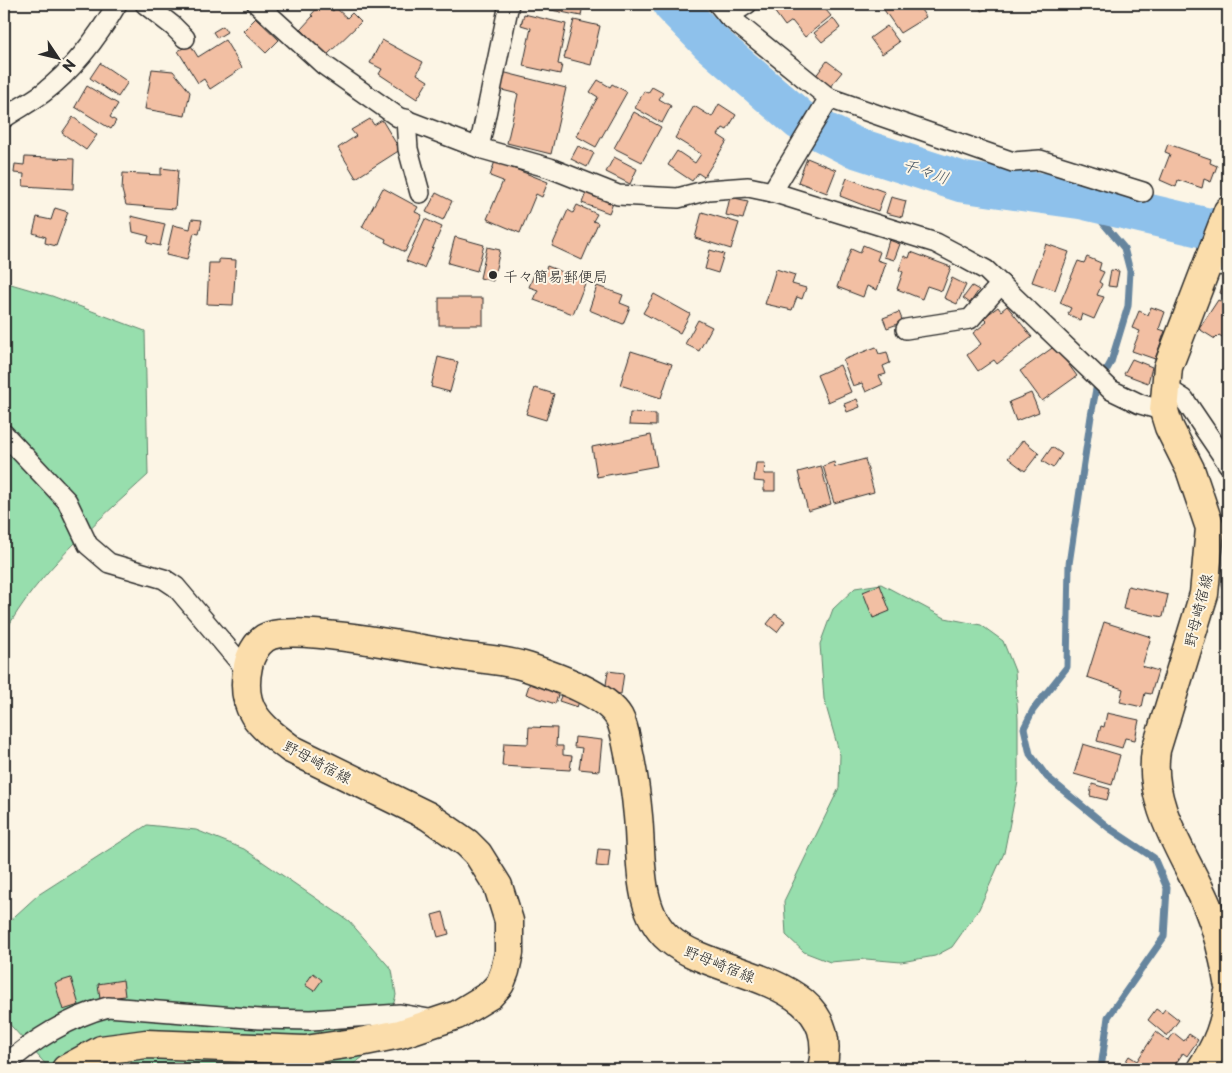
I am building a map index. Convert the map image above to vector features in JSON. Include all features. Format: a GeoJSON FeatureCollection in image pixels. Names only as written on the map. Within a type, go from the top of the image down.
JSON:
{"type":"FeatureCollection","features":[{"type":"Feature","properties":{"kind":"main road"},"geometry":{"type":"LineString","coordinates":[[1164,399],[1168,367],[1215,264],[1227,213]]}},
{"type":"Feature","properties":{"kind":"main road","name":"野母崎宿線"},"geometry":{"type":"LineString","coordinates":[[1164,399],[1169,428],[1190,469],[1210,528],[1204,594],[1156,750],[1155,777],[1160,802],[1171,832],[1208,908],[1224,956],[1228,982]]}},
{"type":"Feature","properties":{"kind":"main road","name":"野母崎宿線"},"geometry":{"type":"LineString","coordinates":[[66,1069],[101,1050],[146,1044],[305,1050],[400,1034],[441,1021],[474,1006],[490,995],[500,984],[509,953],[509,921],[503,896],[478,854],[467,843],[428,816],[330,770],[291,749],[261,724],[245,697],[247,672],[255,649],[267,636],[283,633],[338,636],[524,666],[581,689],[601,700],[619,717],[627,743],[637,806],[644,887],[655,924],[670,940],[690,952],[772,984],[800,999],[812,1011],[822,1035],[822,1069]]}},
{"type":"Feature","properties":{"kind":"main road"},"geometry":{"type":"LineString","coordinates":[[1201,1069],[1214,1051],[1222,1032],[1228,995]]}},
{"type":"Feature","properties":{"kind":"street"},"geometry":{"type":"LineString","coordinates":[[4,118],[42,94],[64,74],[86,49],[117,4]]}},
{"type":"Feature","properties":{"kind":"street"},"geometry":{"type":"LineString","coordinates":[[145,4],[185,38]]}},
{"type":"Feature","properties":{"kind":"street"},"geometry":{"type":"LineString","coordinates":[[257,4],[324,64],[398,117],[479,148],[550,168],[618,195],[678,198],[708,190],[748,187],[772,192],[936,243],[986,270],[1111,390],[1140,404],[1164,399],[1184,399],[1228,464]]}},
{"type":"Feature","properties":{"kind":"street"},"geometry":{"type":"LineString","coordinates":[[479,148],[508,4]]}},
{"type":"Feature","properties":{"kind":"street"},"geometry":{"type":"LineString","coordinates":[[723,10],[747,4]]}},
{"type":"Feature","properties":{"kind":"street"},"geometry":{"type":"LineString","coordinates":[[723,10],[825,102],[1013,162],[1040,160],[1143,192]]}},
{"type":"Feature","properties":{"kind":"street"},"geometry":{"type":"LineString","coordinates":[[772,192],[825,102]]}},
{"type":"Feature","properties":{"kind":"street"},"geometry":{"type":"LineString","coordinates":[[406,120],[408,149],[420,193]]}},
{"type":"Feature","properties":{"kind":"street"},"geometry":{"type":"LineString","coordinates":[[906,329],[970,318],[1001,284]]}},
{"type":"Feature","properties":{"kind":"street"},"geometry":{"type":"LineString","coordinates":[[4,434],[67,501],[88,545],[109,563],[164,579],[176,587],[247,672]]}},
{"type":"Feature","properties":{"kind":"street"},"geometry":{"type":"LineString","coordinates":[[4,1066],[20,1051],[48,1034],[93,1011],[108,1007],[260,1019],[311,1020],[400,1014],[441,1021]]}},
{"type":"Feature","properties":{"kind":"green space"},"geometry":{"type":"Polygon","coordinates":[[[4,282],[52,296],[145,331],[148,475],[89,529],[51,568],[18,611],[4,634],[4,282]]]}},
{"type":"Feature","properties":{"kind":"green space"},"geometry":{"type":"Polygon","coordinates":[[[881,584],[945,618],[981,625],[1003,641],[1015,671],[1018,719],[1018,782],[1004,853],[979,909],[952,947],[935,956],[901,962],[866,959],[830,962],[804,952],[786,935],[784,901],[839,788],[840,755],[824,699],[820,644],[833,609],[855,588],[881,584]]]}},
{"type":"Feature","properties":{"kind":"green space"},"geometry":{"type":"Polygon","coordinates":[[[147,825],[196,830],[244,849],[349,921],[392,970],[396,995],[389,1020],[363,1057],[347,1069],[50,1069],[4,1018],[4,926],[38,895],[147,825]]]}},
{"type":"Feature","properties":{"kind":"building"},"geometry":{"type":"Polygon","coordinates":[[[321,4],[325,4],[333,11],[336,8],[347,18],[352,13],[361,22],[326,56],[301,29],[321,4]]]}},
{"type":"Feature","properties":{"kind":"building"},"geometry":{"type":"Polygon","coordinates":[[[521,4],[583,4],[581,16],[521,4]]]}},
{"type":"Feature","properties":{"kind":"building"},"geometry":{"type":"Polygon","coordinates":[[[778,4],[821,4],[831,16],[805,37],[792,21],[785,26],[774,11],[780,7],[778,4]]]}},
{"type":"Feature","properties":{"kind":"building"},"geometry":{"type":"Polygon","coordinates":[[[880,4],[917,4],[926,17],[900,33],[880,4]]]}},
{"type":"Feature","properties":{"kind":"building"},"geometry":{"type":"Polygon","coordinates":[[[979,4],[997,4],[981,11],[979,4]]]}},
{"type":"Feature","properties":{"kind":"building"},"geometry":{"type":"Polygon","coordinates":[[[524,14],[566,24],[558,64],[562,65],[560,74],[523,66],[531,28],[521,25],[524,14]]]}},
{"type":"Feature","properties":{"kind":"building"},"geometry":{"type":"Polygon","coordinates":[[[256,18],[279,40],[266,53],[243,31],[256,18]]]}},
{"type":"Feature","properties":{"kind":"building"},"geometry":{"type":"Polygon","coordinates":[[[833,18],[840,28],[822,42],[814,33],[833,18]]]}},
{"type":"Feature","properties":{"kind":"building"},"geometry":{"type":"Polygon","coordinates":[[[574,20],[600,26],[591,65],[564,58],[574,20]]]}},
{"type":"Feature","properties":{"kind":"building"},"geometry":{"type":"Polygon","coordinates":[[[223,26],[227,32],[217,38],[213,32],[223,26]]]}},
{"type":"Feature","properties":{"kind":"building"},"geometry":{"type":"Polygon","coordinates":[[[887,26],[899,42],[882,54],[870,38],[887,26]]]}},
{"type":"Feature","properties":{"kind":"building"},"geometry":{"type":"Polygon","coordinates":[[[225,40],[242,68],[210,89],[204,79],[198,83],[178,51],[190,44],[198,57],[225,40]]]}},
{"type":"Feature","properties":{"kind":"building"},"geometry":{"type":"Polygon","coordinates":[[[382,40],[423,62],[417,74],[428,81],[417,99],[379,74],[382,69],[370,63],[382,40]]]}},
{"type":"Feature","properties":{"kind":"building"},"geometry":{"type":"Polygon","coordinates":[[[827,61],[842,72],[829,88],[815,77],[827,61]]]}},
{"type":"Feature","properties":{"kind":"building"},"geometry":{"type":"Polygon","coordinates":[[[100,63],[128,82],[118,97],[90,78],[100,63]]]}},
{"type":"Feature","properties":{"kind":"building"},"geometry":{"type":"Polygon","coordinates":[[[152,69],[173,71],[190,92],[185,116],[145,109],[152,69]]]}},
{"type":"Feature","properties":{"kind":"building"},"geometry":{"type":"Polygon","coordinates":[[[502,72],[566,88],[551,154],[507,143],[518,94],[498,89],[502,72]]]}},
{"type":"Feature","properties":{"kind":"building"},"geometry":{"type":"Polygon","coordinates":[[[598,80],[610,87],[612,84],[627,92],[596,147],[576,136],[598,97],[590,92],[598,80]]]}},
{"type":"Feature","properties":{"kind":"building"},"geometry":{"type":"Polygon","coordinates":[[[87,86],[118,104],[110,117],[116,121],[111,129],[75,107],[87,86]]]}},
{"type":"Feature","properties":{"kind":"building"},"geometry":{"type":"Polygon","coordinates":[[[652,87],[663,93],[659,99],[671,106],[662,123],[635,108],[644,91],[648,93],[652,87]]]}},
{"type":"Feature","properties":{"kind":"building"},"geometry":{"type":"Polygon","coordinates":[[[719,104],[736,115],[727,130],[723,128],[718,135],[727,141],[704,177],[698,173],[692,181],[668,165],[677,151],[695,163],[701,154],[675,138],[694,106],[712,117],[719,104]]]}},
{"type":"Feature","properties":{"kind":"building"},"geometry":{"type":"Polygon","coordinates":[[[634,112],[661,127],[642,162],[614,148],[634,112]]]}},
{"type":"Feature","properties":{"kind":"building"},"geometry":{"type":"Polygon","coordinates":[[[73,117],[97,135],[86,150],[62,133],[73,117]]]}},
{"type":"Feature","properties":{"kind":"building"},"geometry":{"type":"Polygon","coordinates":[[[370,119],[374,125],[382,120],[400,150],[356,178],[338,148],[356,136],[351,130],[370,119]]]}},
{"type":"Feature","properties":{"kind":"building"},"geometry":{"type":"Polygon","coordinates":[[[1168,144],[1211,159],[1210,163],[1217,166],[1211,182],[1204,179],[1202,188],[1178,180],[1176,187],[1160,180],[1170,154],[1165,152],[1168,144]]]}},
{"type":"Feature","properties":{"kind":"building"},"geometry":{"type":"Polygon","coordinates":[[[578,146],[594,153],[587,167],[571,159],[578,146]]]}},
{"type":"Feature","properties":{"kind":"building"},"geometry":{"type":"Polygon","coordinates":[[[25,157],[74,159],[73,189],[23,186],[24,174],[14,173],[15,164],[24,165],[25,157]]]}},
{"type":"Feature","properties":{"kind":"building"},"geometry":{"type":"Polygon","coordinates":[[[614,157],[637,169],[630,184],[606,172],[614,157]]]}},
{"type":"Feature","properties":{"kind":"building"},"geometry":{"type":"Polygon","coordinates":[[[807,158],[836,170],[827,193],[798,182],[807,158]]]}},
{"type":"Feature","properties":{"kind":"building"},"geometry":{"type":"Polygon","coordinates":[[[495,161],[548,182],[542,197],[536,194],[520,233],[487,219],[503,181],[490,176],[495,161]]]}},
{"type":"Feature","properties":{"kind":"building"},"geometry":{"type":"Polygon","coordinates":[[[161,168],[178,170],[175,209],[126,205],[122,190],[123,173],[161,175],[161,168]]]}},
{"type":"Feature","properties":{"kind":"building"},"geometry":{"type":"Polygon","coordinates":[[[847,178],[885,192],[878,211],[840,196],[847,178]]]}},
{"type":"Feature","properties":{"kind":"building"},"geometry":{"type":"Polygon","coordinates":[[[383,188],[418,207],[415,212],[422,215],[405,252],[385,242],[386,239],[362,227],[383,188]]]}},
{"type":"Feature","properties":{"kind":"building"},"geometry":{"type":"Polygon","coordinates":[[[587,190],[614,201],[609,213],[582,203],[587,190]]]}},
{"type":"Feature","properties":{"kind":"building"},"geometry":{"type":"Polygon","coordinates":[[[436,193],[452,201],[443,220],[426,212],[436,193]]]}},
{"type":"Feature","properties":{"kind":"building"},"geometry":{"type":"Polygon","coordinates":[[[730,197],[748,201],[743,219],[726,215],[730,197]]]}},
{"type":"Feature","properties":{"kind":"building"},"geometry":{"type":"Polygon","coordinates":[[[891,197],[906,201],[902,217],[886,213],[891,197]]]}},
{"type":"Feature","properties":{"kind":"building"},"geometry":{"type":"Polygon","coordinates":[[[577,205],[597,214],[593,221],[598,223],[582,260],[552,246],[568,210],[573,213],[577,205]]]}},
{"type":"Feature","properties":{"kind":"building"},"geometry":{"type":"Polygon","coordinates":[[[55,208],[68,212],[56,246],[45,243],[46,237],[33,233],[37,217],[51,220],[55,208]]]}},
{"type":"Feature","properties":{"kind":"building"},"geometry":{"type":"Polygon","coordinates":[[[702,212],[739,223],[731,249],[695,238],[702,212]]]}},
{"type":"Feature","properties":{"kind":"building"},"geometry":{"type":"Polygon","coordinates":[[[131,216],[165,224],[160,246],[147,243],[149,236],[133,232],[131,216]]]}},
{"type":"Feature","properties":{"kind":"building"},"geometry":{"type":"Polygon","coordinates":[[[192,219],[202,220],[199,234],[194,233],[187,260],[166,255],[173,225],[190,229],[192,219]]]}},
{"type":"Feature","properties":{"kind":"building"},"geometry":{"type":"Polygon","coordinates":[[[425,219],[442,227],[424,268],[406,261],[425,219]]]}},
{"type":"Feature","properties":{"kind":"building"},"geometry":{"type":"Polygon","coordinates":[[[455,237],[484,245],[477,271],[448,263],[455,237]]]}},
{"type":"Feature","properties":{"kind":"building"},"geometry":{"type":"Polygon","coordinates":[[[889,240],[900,244],[894,260],[884,257],[889,240]]]}},
{"type":"Feature","properties":{"kind":"building"},"geometry":{"type":"Polygon","coordinates":[[[1046,244],[1069,252],[1055,290],[1032,282],[1046,244]]]}},
{"type":"Feature","properties":{"kind":"building"},"geometry":{"type":"Polygon","coordinates":[[[863,245],[880,252],[877,260],[886,263],[877,290],[867,286],[863,297],[837,287],[851,249],[860,253],[863,245]]]}},
{"type":"Feature","properties":{"kind":"building"},"geometry":{"type":"Polygon","coordinates":[[[487,247],[500,250],[493,281],[480,278],[487,247]]]}},
{"type":"Feature","properties":{"kind":"building"},"geometry":{"type":"Polygon","coordinates":[[[710,250],[724,254],[718,273],[705,269],[710,250]]]}},
{"type":"Feature","properties":{"kind":"building"},"geometry":{"type":"Polygon","coordinates":[[[911,252],[951,267],[942,291],[927,286],[922,299],[897,289],[903,272],[899,270],[904,256],[909,258],[911,252]]]}},
{"type":"Feature","properties":{"kind":"building"},"geometry":{"type":"Polygon","coordinates":[[[1087,257],[1101,263],[1099,270],[1104,272],[1099,282],[1102,284],[1097,295],[1104,297],[1094,319],[1082,314],[1080,320],[1068,314],[1071,308],[1060,303],[1078,261],[1084,263],[1087,257]]]}},
{"type":"Feature","properties":{"kind":"building"},"geometry":{"type":"Polygon","coordinates":[[[219,259],[236,260],[233,305],[207,304],[209,263],[219,263],[219,259]]]}},
{"type":"Feature","properties":{"kind":"building"},"geometry":{"type":"Polygon","coordinates":[[[547,266],[586,281],[573,314],[534,300],[538,290],[529,287],[535,272],[543,275],[547,266]]]}},
{"type":"Feature","properties":{"kind":"building"},"geometry":{"type":"Polygon","coordinates":[[[776,269],[795,275],[792,284],[806,288],[802,299],[797,297],[792,310],[765,304],[776,269]]]}},
{"type":"Feature","properties":{"kind":"building"},"geometry":{"type":"Polygon","coordinates":[[[1111,270],[1119,271],[1116,287],[1108,286],[1111,270]]]}},
{"type":"Feature","properties":{"kind":"building"},"geometry":{"type":"Polygon","coordinates":[[[1226,274],[1228,275],[1228,296],[1220,293],[1226,274]]]}},
{"type":"Feature","properties":{"kind":"building"},"geometry":{"type":"Polygon","coordinates":[[[952,278],[966,285],[957,304],[944,298],[952,278]]]}},
{"type":"Feature","properties":{"kind":"building"},"geometry":{"type":"Polygon","coordinates":[[[597,286],[623,295],[620,303],[630,307],[623,324],[589,310],[597,286]]]}},
{"type":"Feature","properties":{"kind":"building"},"geometry":{"type":"Polygon","coordinates":[[[972,286],[979,290],[970,303],[963,298],[972,286]]]}},
{"type":"Feature","properties":{"kind":"building"},"geometry":{"type":"Polygon","coordinates":[[[654,294],[690,314],[680,333],[643,313],[654,294]]]}},
{"type":"Feature","properties":{"kind":"building"},"geometry":{"type":"Polygon","coordinates":[[[439,298],[483,298],[483,325],[439,325],[439,298]]]}},
{"type":"Feature","properties":{"kind":"building"},"geometry":{"type":"Polygon","coordinates":[[[1218,300],[1228,305],[1228,331],[1224,338],[1219,335],[1215,339],[1199,329],[1218,300]]]}},
{"type":"Feature","properties":{"kind":"building"},"geometry":{"type":"Polygon","coordinates":[[[1007,306],[1032,337],[997,364],[994,360],[978,371],[967,355],[981,344],[973,333],[987,322],[983,318],[998,307],[1001,311],[1007,306]]]}},
{"type":"Feature","properties":{"kind":"building"},"geometry":{"type":"Polygon","coordinates":[[[1151,307],[1165,312],[1159,329],[1165,331],[1155,359],[1132,351],[1140,331],[1132,328],[1139,311],[1148,315],[1151,307]]]}},
{"type":"Feature","properties":{"kind":"building"},"geometry":{"type":"Polygon","coordinates":[[[899,312],[903,322],[887,328],[883,318],[899,312]]]}},
{"type":"Feature","properties":{"kind":"building"},"geometry":{"type":"Polygon","coordinates":[[[698,320],[712,327],[699,351],[685,344],[698,320]]]}},
{"type":"Feature","properties":{"kind":"building"},"geometry":{"type":"Polygon","coordinates":[[[1055,346],[1077,376],[1042,401],[1020,371],[1055,346]]]}},
{"type":"Feature","properties":{"kind":"building"},"geometry":{"type":"Polygon","coordinates":[[[876,347],[879,354],[887,352],[890,363],[883,366],[886,374],[879,376],[883,384],[866,392],[862,383],[853,386],[843,360],[876,347]]]}},
{"type":"Feature","properties":{"kind":"building"},"geometry":{"type":"Polygon","coordinates":[[[631,351],[672,364],[661,398],[620,385],[631,351]]]}},
{"type":"Feature","properties":{"kind":"building"},"geometry":{"type":"Polygon","coordinates":[[[438,357],[458,362],[450,392],[431,387],[438,357]]]}},
{"type":"Feature","properties":{"kind":"building"},"geometry":{"type":"Polygon","coordinates":[[[1132,359],[1152,367],[1148,383],[1124,374],[1132,359]]]}},
{"type":"Feature","properties":{"kind":"building"},"geometry":{"type":"Polygon","coordinates":[[[840,365],[851,392],[828,402],[817,375],[840,365]]]}},
{"type":"Feature","properties":{"kind":"building"},"geometry":{"type":"Polygon","coordinates":[[[535,388],[554,394],[546,420],[526,414],[535,388]]]}},
{"type":"Feature","properties":{"kind":"building"},"geometry":{"type":"Polygon","coordinates":[[[1031,393],[1039,412],[1016,421],[1009,402],[1031,393]]]}},
{"type":"Feature","properties":{"kind":"building"},"geometry":{"type":"Polygon","coordinates":[[[857,399],[860,407],[847,412],[844,404],[857,399]]]}},
{"type":"Feature","properties":{"kind":"building"},"geometry":{"type":"Polygon","coordinates":[[[630,413],[656,414],[656,426],[629,425],[630,413]]]}},
{"type":"Feature","properties":{"kind":"building"},"geometry":{"type":"Polygon","coordinates":[[[651,435],[657,466],[597,477],[592,447],[651,435]]]}},
{"type":"Feature","properties":{"kind":"building"},"geometry":{"type":"Polygon","coordinates":[[[1023,440],[1039,453],[1025,471],[1008,458],[1023,440]]]}},
{"type":"Feature","properties":{"kind":"building"},"geometry":{"type":"Polygon","coordinates":[[[1052,447],[1062,454],[1053,468],[1042,461],[1052,447]]]}},
{"type":"Feature","properties":{"kind":"building"},"geometry":{"type":"Polygon","coordinates":[[[865,459],[874,492],[834,503],[823,466],[834,462],[835,467],[865,459]]]}},
{"type":"Feature","properties":{"kind":"building"},"geometry":{"type":"Polygon","coordinates":[[[756,463],[765,463],[764,474],[775,474],[775,491],[764,491],[764,482],[754,481],[756,463]]]}},
{"type":"Feature","properties":{"kind":"building"},"geometry":{"type":"Polygon","coordinates":[[[821,466],[831,504],[808,511],[798,472],[821,466]]]}},
{"type":"Feature","properties":{"kind":"building"},"geometry":{"type":"Polygon","coordinates":[[[1227,535],[1228,588],[1223,588],[1227,535]]]}},
{"type":"Feature","properties":{"kind":"building"},"geometry":{"type":"Polygon","coordinates":[[[880,585],[890,611],[873,618],[863,592],[880,585]]]}},
{"type":"Feature","properties":{"kind":"building"},"geometry":{"type":"Polygon","coordinates":[[[1128,586],[1168,595],[1163,617],[1123,609],[1128,586]]]}},
{"type":"Feature","properties":{"kind":"building"},"geometry":{"type":"Polygon","coordinates":[[[775,614],[785,621],[777,632],[767,624],[775,614]]]}},
{"type":"Feature","properties":{"kind":"building"},"geometry":{"type":"Polygon","coordinates":[[[1104,622],[1151,637],[1142,666],[1158,671],[1151,694],[1145,693],[1142,707],[1120,702],[1123,689],[1087,677],[1104,622]]]}},
{"type":"Feature","properties":{"kind":"building"},"geometry":{"type":"Polygon","coordinates":[[[608,671],[624,673],[621,694],[605,692],[608,671]]]}},
{"type":"Feature","properties":{"kind":"building"},"geometry":{"type":"Polygon","coordinates":[[[530,682],[559,692],[555,704],[526,694],[530,682]]]}},
{"type":"Feature","properties":{"kind":"building"},"geometry":{"type":"Polygon","coordinates":[[[563,691],[581,697],[577,707],[559,701],[563,691]]]}},
{"type":"Feature","properties":{"kind":"building"},"geometry":{"type":"Polygon","coordinates":[[[1107,713],[1139,720],[1135,740],[1125,738],[1122,748],[1097,741],[1101,726],[1104,727],[1107,713]]]}},
{"type":"Feature","properties":{"kind":"building"},"geometry":{"type":"Polygon","coordinates":[[[529,727],[557,728],[556,746],[563,746],[563,755],[572,756],[570,770],[502,766],[504,743],[528,744],[529,727]]]}},
{"type":"Feature","properties":{"kind":"building"},"geometry":{"type":"Polygon","coordinates":[[[575,737],[602,740],[599,771],[579,769],[582,748],[574,747],[575,737]]]}},
{"type":"Feature","properties":{"kind":"building"},"geometry":{"type":"Polygon","coordinates":[[[1083,744],[1120,755],[1112,785],[1074,774],[1083,744]]]}},
{"type":"Feature","properties":{"kind":"building"},"geometry":{"type":"Polygon","coordinates":[[[1092,784],[1110,789],[1107,800],[1090,796],[1092,784]]]}},
{"type":"Feature","properties":{"kind":"building"},"geometry":{"type":"Polygon","coordinates":[[[598,849],[610,850],[608,867],[596,866],[598,849]]]}},
{"type":"Feature","properties":{"kind":"building"},"geometry":{"type":"Polygon","coordinates":[[[443,912],[449,934],[438,937],[432,915],[443,912]]]}},
{"type":"Feature","properties":{"kind":"building"},"geometry":{"type":"Polygon","coordinates":[[[313,973],[322,980],[314,991],[305,985],[313,973]]]}},
{"type":"Feature","properties":{"kind":"building"},"geometry":{"type":"Polygon","coordinates":[[[71,978],[79,1005],[63,1010],[55,983],[71,978]]]}},
{"type":"Feature","properties":{"kind":"building"},"geometry":{"type":"Polygon","coordinates":[[[123,980],[125,996],[100,999],[98,984],[123,980]]]}},
{"type":"Feature","properties":{"kind":"building"},"geometry":{"type":"Polygon","coordinates":[[[1156,1009],[1162,1013],[1165,1009],[1179,1020],[1167,1036],[1148,1020],[1156,1009]]]}},
{"type":"Feature","properties":{"kind":"building"},"geometry":{"type":"Polygon","coordinates":[[[1156,1032],[1168,1041],[1174,1033],[1184,1041],[1189,1034],[1198,1040],[1187,1056],[1183,1053],[1172,1069],[1132,1069],[1124,1064],[1129,1056],[1137,1061],[1156,1032]]]}},
{"type":"Feature","properties":{"kind":"building"},"geometry":{"type":"Polygon","coordinates":[[[284,1063],[284,1069],[247,1069],[247,1068],[284,1063]]]}},
{"type":"Feature","properties":{"kind":"waterway","name":"千々川"},"geometry":{"type":"LineString","coordinates":[[673,4],[711,43],[800,120],[851,146],[962,182],[1083,199],[1228,233]]}},
{"type":"Feature","properties":{"kind":"waterway"},"geometry":{"type":"LineString","coordinates":[[1083,199],[1124,248],[1130,271],[1128,306],[1111,362],[1096,389],[1091,416],[1069,564],[1067,667],[1033,710],[1024,728],[1030,754],[1047,777],[1109,828],[1154,858],[1167,888],[1164,937],[1108,1017],[1101,1069]]}},
{"type":"Feature","properties":{"kind":"place","name":"千々簡易郵便局"},"geometry":{"type":"Point","coordinates":[493,275]}}]}
